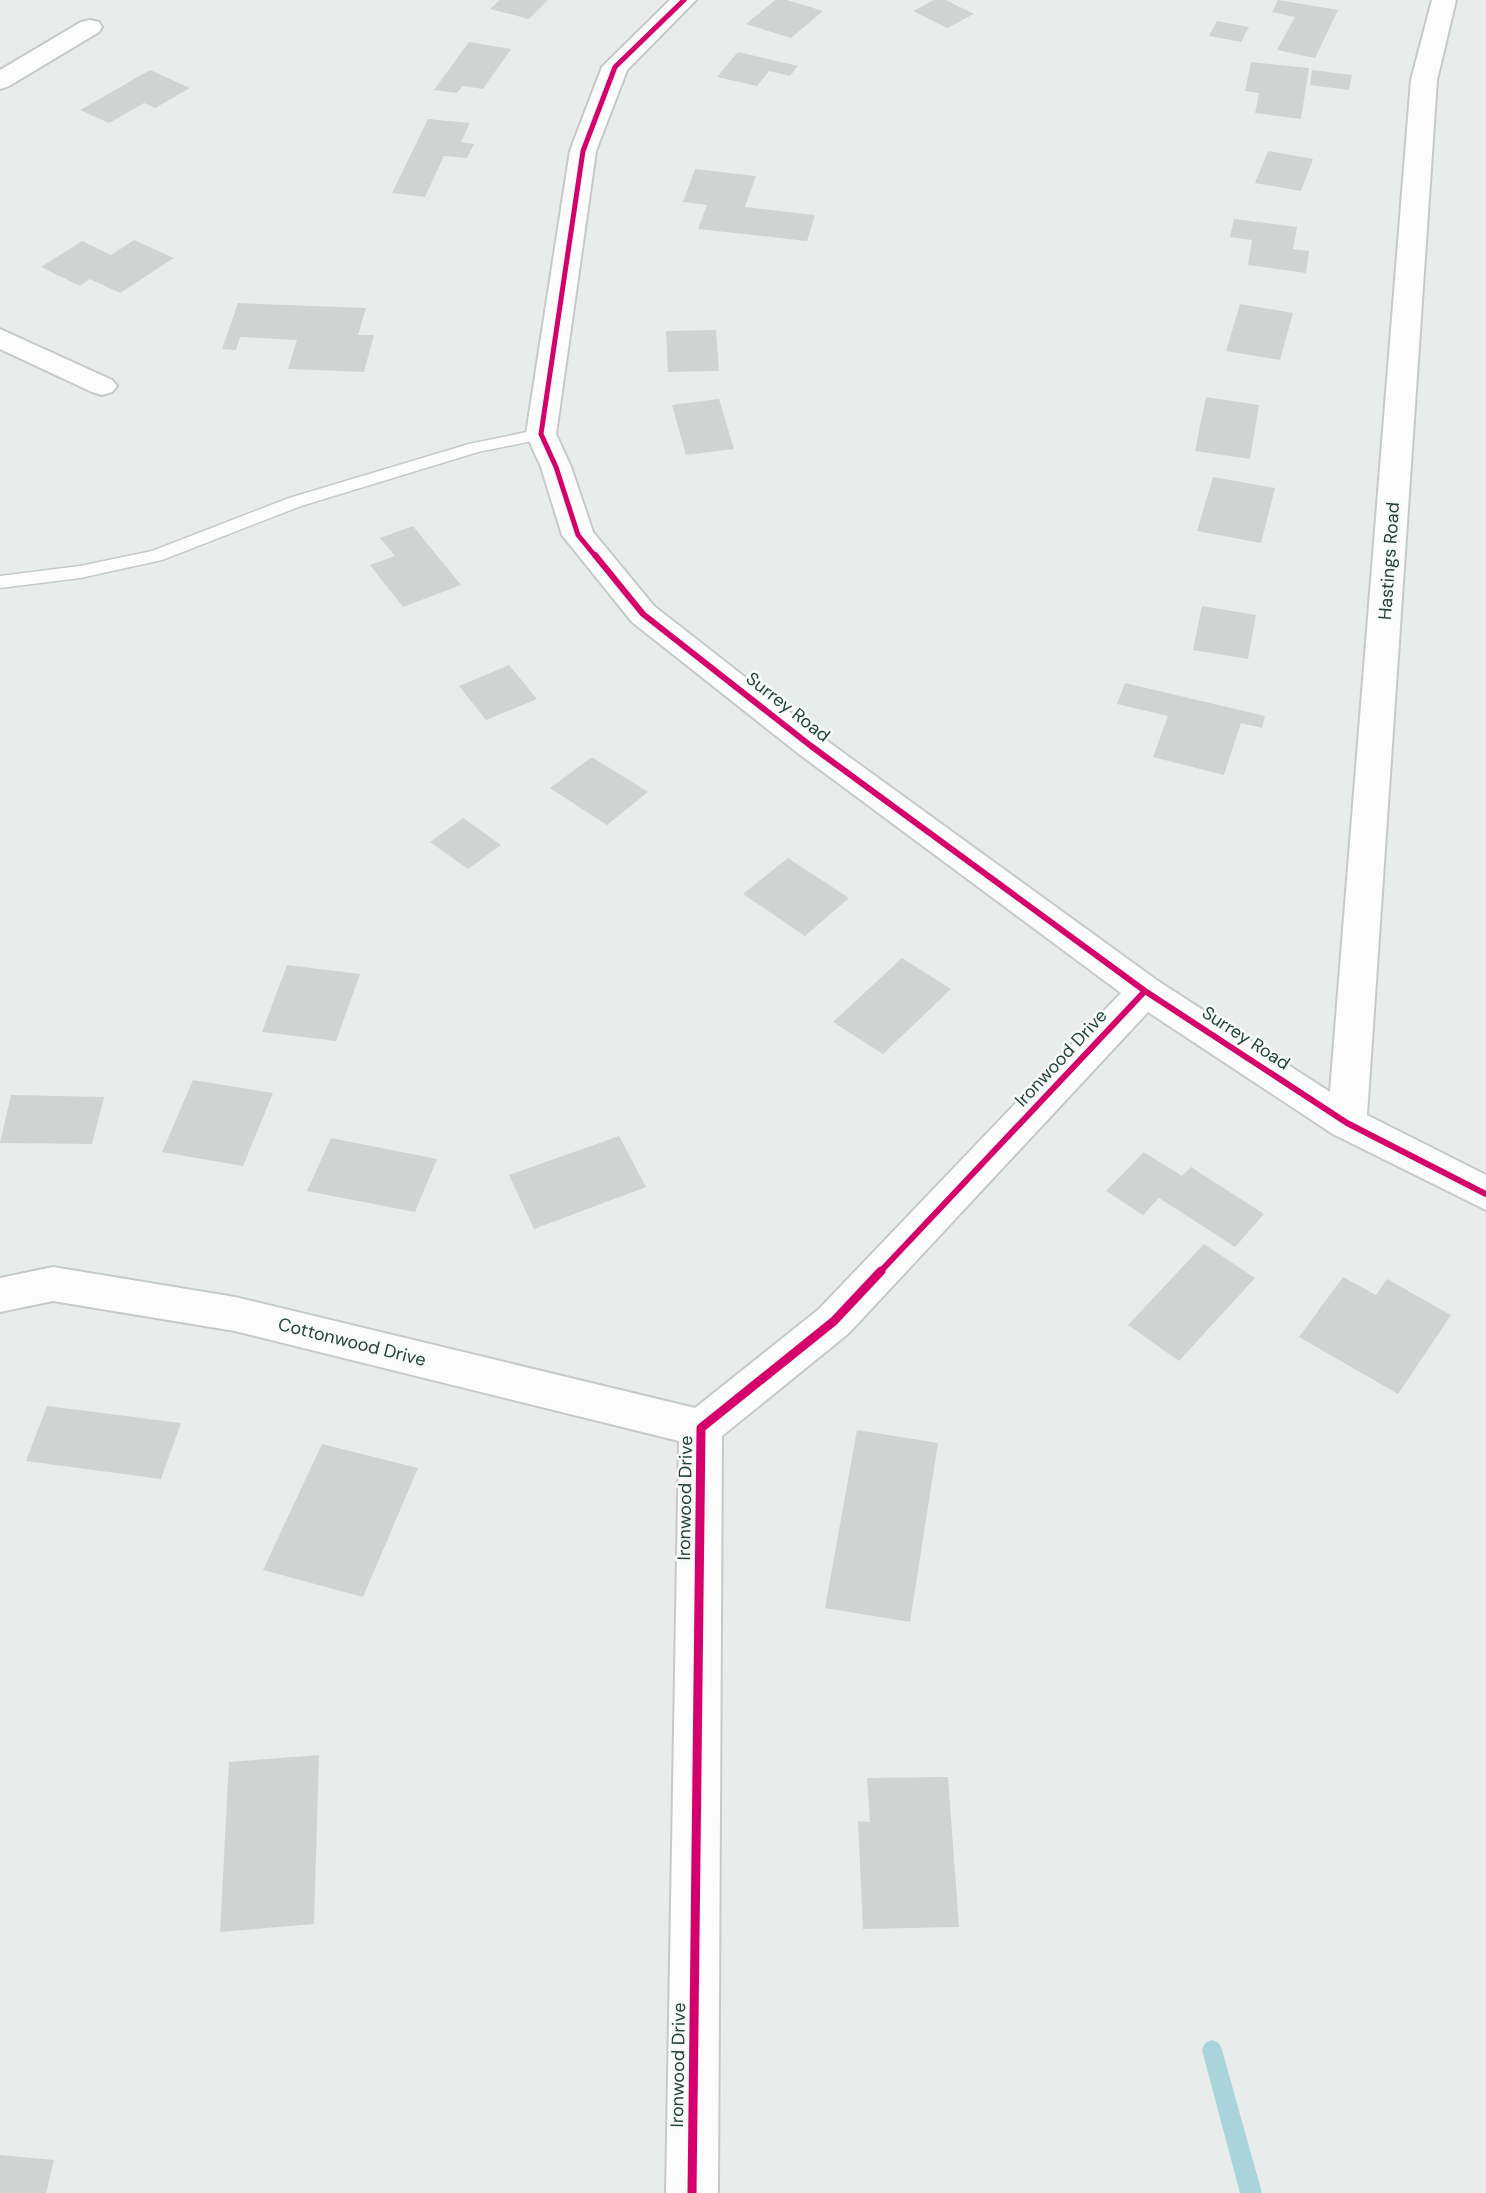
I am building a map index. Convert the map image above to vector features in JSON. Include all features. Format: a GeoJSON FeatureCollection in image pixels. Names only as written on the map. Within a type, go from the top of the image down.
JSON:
{"type":"FeatureCollection","features":[{"type":"Feature","properties":{"kind":"street"},"geometry":{"type":"LineString","coordinates":[[541,434],[583,151],[615,67],[684,0]]}},
{"type":"Feature","properties":{"kind":"street","name":"Hastings Road"},"geometry":{"type":"LineString","coordinates":[[1348,1124],[1424,80],[1444,0]]}},
{"type":"Feature","properties":{"kind":"street"},"geometry":{"type":"LineString","coordinates":[[0,81],[90,27]]}},
{"type":"Feature","properties":{"kind":"street"},"geometry":{"type":"LineString","coordinates":[[0,338],[102,386]]}},
{"type":"Feature","properties":{"kind":"street","name":"Surrey Road"},"geometry":{"type":"LineString","coordinates":[[541,434],[556,467],[578,535],[643,614],[811,746],[1145,991],[1348,1124],[1486,1194]]}},
{"type":"Feature","properties":{"kind":"street","name":"Ironwood Drive"},"geometry":{"type":"LineString","coordinates":[[692,2193],[701,1428],[834,1321],[1145,991]]}},
{"type":"Feature","properties":{"kind":"street","name":"Cottonwood Drive"},"geometry":{"type":"LineString","coordinates":[[0,1295],[53,1284],[235,1314],[701,1428]]}},
{"type":"Feature","properties":{"kind":"lane"},"geometry":{"type":"LineString","coordinates":[[0,582],[80,572],[156,556],[295,502],[475,448],[541,434]]}},
{"type":"Feature","properties":{"kind":"building"},"geometry":{"type":"Polygon","coordinates":[[[500,0],[548,0],[529,19],[490,9],[500,0]]]}},
{"type":"Feature","properties":{"kind":"building"},"geometry":{"type":"Polygon","coordinates":[[[775,0],[787,0],[823,11],[791,38],[746,24],[775,0]]]}},
{"type":"Feature","properties":{"kind":"building"},"geometry":{"type":"Polygon","coordinates":[[[934,0],[946,0],[974,14],[947,28],[913,11],[934,0]]]}},
{"type":"Feature","properties":{"kind":"building"},"geometry":{"type":"Polygon","coordinates":[[[1278,0],[1338,10],[1315,58],[1277,50],[1295,17],[1272,12],[1278,0]]]}},
{"type":"Feature","properties":{"kind":"building"},"geometry":{"type":"Polygon","coordinates":[[[1217,21],[1249,27],[1241,42],[1209,36],[1217,21]]]}},
{"type":"Feature","properties":{"kind":"building"},"geometry":{"type":"Polygon","coordinates":[[[469,42],[511,49],[483,89],[463,86],[457,93],[434,90],[469,42]]]}},
{"type":"Feature","properties":{"kind":"building"},"geometry":{"type":"Polygon","coordinates":[[[738,52],[798,66],[790,76],[769,71],[757,86],[717,77],[738,52]]]}},
{"type":"Feature","properties":{"kind":"building"},"geometry":{"type":"Polygon","coordinates":[[[1251,62],[1309,68],[1301,119],[1255,113],[1259,93],[1245,91],[1251,62]]]}},
{"type":"Feature","properties":{"kind":"building"},"geometry":{"type":"Polygon","coordinates":[[[150,70],[190,88],[155,108],[144,103],[109,123],[80,110],[150,70]]]}},
{"type":"Feature","properties":{"kind":"building"},"geometry":{"type":"Polygon","coordinates":[[[1312,70],[1352,75],[1349,90],[1310,85],[1312,70]]]}},
{"type":"Feature","properties":{"kind":"building"},"geometry":{"type":"Polygon","coordinates":[[[428,119],[470,123],[461,142],[474,144],[467,158],[444,156],[425,197],[392,193],[428,119]]]}},
{"type":"Feature","properties":{"kind":"building"},"geometry":{"type":"Polygon","coordinates":[[[1268,151],[1313,159],[1301,191],[1255,183],[1268,151]]]}},
{"type":"Feature","properties":{"kind":"building"},"geometry":{"type":"Polygon","coordinates":[[[695,169],[756,176],[745,207],[815,215],[807,241],[698,229],[707,205],[683,202],[695,169]]]}},
{"type":"Feature","properties":{"kind":"building"},"geometry":{"type":"Polygon","coordinates":[[[1234,219],[1297,227],[1293,249],[1309,251],[1306,273],[1248,265],[1252,240],[1230,237],[1234,219]]]}},
{"type":"Feature","properties":{"kind":"building"},"geometry":{"type":"Polygon","coordinates":[[[134,240],[174,258],[120,293],[90,279],[80,286],[41,267],[82,241],[111,255],[134,240]]]}},
{"type":"Feature","properties":{"kind":"building"},"geometry":{"type":"Polygon","coordinates":[[[238,303],[366,308],[358,335],[374,335],[364,372],[288,369],[297,340],[240,337],[236,350],[222,349],[238,303]]]}},
{"type":"Feature","properties":{"kind":"building"},"geometry":{"type":"Polygon","coordinates":[[[1240,304],[1293,313],[1280,360],[1226,351],[1240,304]]]}},
{"type":"Feature","properties":{"kind":"building"},"geometry":{"type":"Polygon","coordinates":[[[716,330],[719,371],[668,372],[666,331],[716,330]]]}},
{"type":"Feature","properties":{"kind":"building"},"geometry":{"type":"Polygon","coordinates":[[[1206,397],[1259,405],[1250,459],[1195,451],[1206,397]]]}},
{"type":"Feature","properties":{"kind":"building"},"geometry":{"type":"Polygon","coordinates":[[[719,399],[734,449],[686,455],[672,405],[719,399]]]}},
{"type":"Feature","properties":{"kind":"building"},"geometry":{"type":"Polygon","coordinates":[[[1213,477],[1275,488],[1261,543],[1197,531],[1213,477]]]}},
{"type":"Feature","properties":{"kind":"building"},"geometry":{"type":"Polygon","coordinates":[[[413,526],[461,585],[403,607],[370,565],[395,556],[380,538],[413,526]]]}},
{"type":"Feature","properties":{"kind":"building"},"geometry":{"type":"Polygon","coordinates":[[[1202,606],[1256,615],[1248,659],[1193,650],[1202,606]]]}},
{"type":"Feature","properties":{"kind":"building"},"geometry":{"type":"Polygon","coordinates":[[[509,665],[537,699],[486,720],[459,686],[509,665]]]}},
{"type":"Feature","properties":{"kind":"building"},"geometry":{"type":"Polygon","coordinates":[[[1125,683],[1265,716],[1262,728],[1241,723],[1224,775],[1153,757],[1168,716],[1117,704],[1125,683]]]}},
{"type":"Feature","properties":{"kind":"building"},"geometry":{"type":"Polygon","coordinates":[[[592,757],[648,792],[607,825],[550,788],[592,757]]]}},
{"type":"Feature","properties":{"kind":"building"},"geometry":{"type":"Polygon","coordinates":[[[463,818],[501,845],[468,869],[430,842],[463,818]]]}},
{"type":"Feature","properties":{"kind":"building"},"geometry":{"type":"Polygon","coordinates":[[[788,858],[849,898],[805,936],[743,894],[788,858]]]}},
{"type":"Feature","properties":{"kind":"building"},"geometry":{"type":"Polygon","coordinates":[[[902,958],[951,989],[883,1054],[833,1022],[902,958]]]}},
{"type":"Feature","properties":{"kind":"building"},"geometry":{"type":"Polygon","coordinates":[[[287,965],[360,974],[336,1041],[262,1032],[287,965]]]}},
{"type":"Feature","properties":{"kind":"building"},"geometry":{"type":"Polygon","coordinates":[[[193,1080],[273,1093],[243,1166],[162,1152],[193,1080]]]}},
{"type":"Feature","properties":{"kind":"building"},"geometry":{"type":"Polygon","coordinates":[[[11,1095],[104,1097],[92,1144],[0,1143],[11,1095]]]}},
{"type":"Feature","properties":{"kind":"building"},"geometry":{"type":"Polygon","coordinates":[[[619,1136],[646,1187],[534,1229],[509,1175],[619,1136]]]}},
{"type":"Feature","properties":{"kind":"building"},"geometry":{"type":"Polygon","coordinates":[[[331,1138],[437,1159],[415,1212],[307,1191],[331,1138]]]}},
{"type":"Feature","properties":{"kind":"building"},"geometry":{"type":"Polygon","coordinates":[[[1144,1152],[1182,1176],[1191,1167],[1264,1214],[1235,1247],[1159,1198],[1143,1215],[1106,1191],[1144,1152]]]}},
{"type":"Feature","properties":{"kind":"building"},"geometry":{"type":"Polygon","coordinates":[[[1204,1244],[1255,1278],[1179,1361],[1128,1325],[1204,1244]]]}},
{"type":"Feature","properties":{"kind":"building"},"geometry":{"type":"Polygon","coordinates":[[[1343,1277],[1376,1295],[1387,1279],[1451,1315],[1398,1394],[1299,1337],[1343,1277]]]}},
{"type":"Feature","properties":{"kind":"building"},"geometry":{"type":"Polygon","coordinates":[[[47,1406],[181,1423],[161,1479],[26,1461],[47,1406]]]}},
{"type":"Feature","properties":{"kind":"building"},"geometry":{"type":"Polygon","coordinates":[[[857,1430],[938,1443],[910,1622],[825,1608],[857,1430]]]}},
{"type":"Feature","properties":{"kind":"building"},"geometry":{"type":"Polygon","coordinates":[[[322,1444],[418,1468],[363,1597],[263,1570],[322,1444]]]}},
{"type":"Feature","properties":{"kind":"building"},"geometry":{"type":"Polygon","coordinates":[[[319,1755],[314,1924],[220,1932],[229,1762],[319,1755]]]}},
{"type":"Feature","properties":{"kind":"building"},"geometry":{"type":"Polygon","coordinates":[[[948,1777],[959,1927],[863,1929],[858,1821],[870,1822],[867,1778],[948,1777]]]}},
{"type":"Feature","properties":{"kind":"building"},"geometry":{"type":"Polygon","coordinates":[[[0,2155],[54,2160],[46,2193],[0,2193],[0,2155]]]}},
{"type":"Feature","properties":{"kind":"waterway"},"geometry":{"type":"LineString","coordinates":[[1212,2050],[1251,2193]]}},
{"type":"Feature","properties":{"kind":"cycle path"},"geometry":{"type":"LineString","coordinates":[[684,0],[615,67],[583,151],[541,434],[556,467],[578,535],[643,614],[811,746],[1145,991],[1347,1123],[1486,1194]]}},
{"type":"Feature","properties":{"kind":"cycle path"},"geometry":{"type":"LineString","coordinates":[[692,2193],[701,1428],[834,1321],[1145,991]]}}]}
